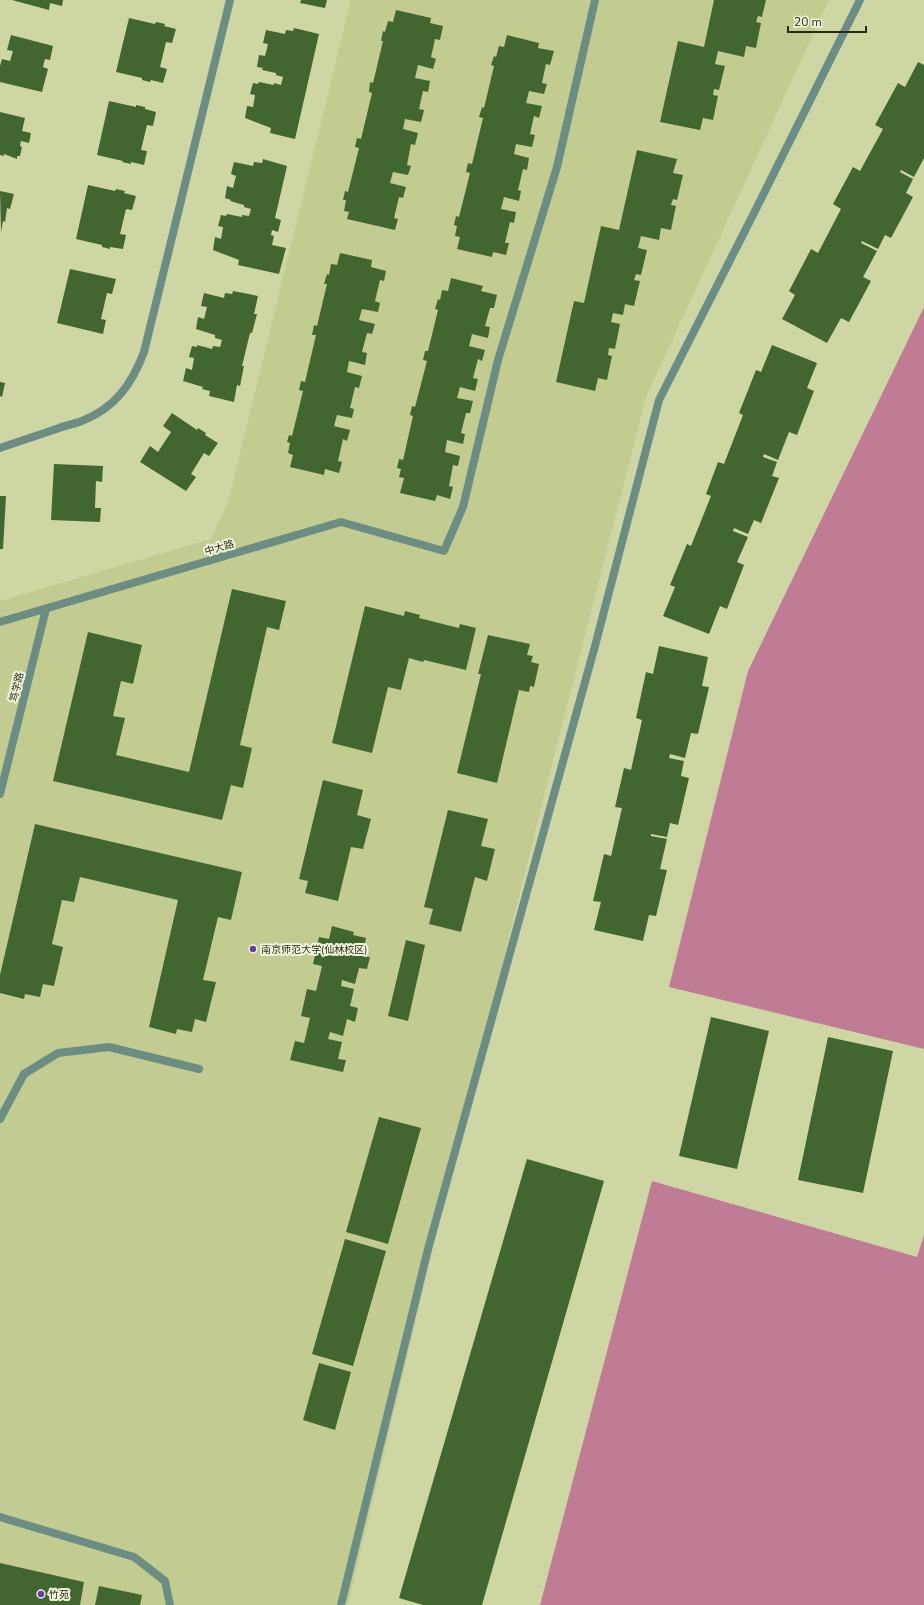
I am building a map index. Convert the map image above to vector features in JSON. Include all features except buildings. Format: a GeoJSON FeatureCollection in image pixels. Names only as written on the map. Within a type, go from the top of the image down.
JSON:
{"type":"FeatureCollection","features":[{"type":"Feature","properties":{"kind":"street"},"geometry":{"type":"LineString","coordinates":[[0,448],[82,421],[99,413],[114,401],[127,387],[137,370],[144,352],[230,0]]}},
{"type":"Feature","properties":{"kind":"street","name":"中大路"},"geometry":{"type":"LineString","coordinates":[[0,622],[341,522],[444,551],[463,507],[498,360],[557,167],[595,0]]}},
{"type":"Feature","properties":{"kind":"street"},"geometry":{"type":"LineString","coordinates":[[341,1605],[428,1250],[595,646],[659,400],[753,216],[860,0]]}},
{"type":"Feature","properties":{"kind":"street","name":"笃学路"},"geometry":{"type":"LineString","coordinates":[[0,794],[46,609]]}},
{"type":"Feature","properties":{"kind":"street"},"geometry":{"type":"LineString","coordinates":[[0,1120],[24,1074],[58,1053],[109,1047],[199,1069]]}},
{"type":"Feature","properties":{"kind":"street"},"geometry":{"type":"LineString","coordinates":[[0,1517],[134,1557],[165,1581],[170,1605]]}},
{"type":"Feature","properties":{"kind":"shaded area","name":"南京师范大学(仙林校区)"},"geometry":{"type":"Polygon","coordinates":[[[351,0],[829,0],[646,397],[547,784],[465,1114],[348,1605],[0,1605],[0,601],[211,539],[228,502],[351,0]]]}},
{"type":"Feature","properties":{"kind":"shaded area"},"geometry":{"type":"Polygon","coordinates":[[[924,307],[924,1049],[669,987],[748,671],[924,307]]]}},
{"type":"Feature","properties":{"kind":"shaded area"},"geometry":{"type":"Polygon","coordinates":[[[652,1181],[917,1257],[924,1235],[924,1605],[540,1605],[652,1181]]]}},
{"type":"Feature","properties":{"kind":"place","name":"南京师范大学(仙林校区)"},"geometry":{"type":"Point","coordinates":[253,949]}},
{"type":"Feature","properties":{"kind":"place","name":"竹苑"},"geometry":{"type":"Point","coordinates":[41,1594]}}]}
